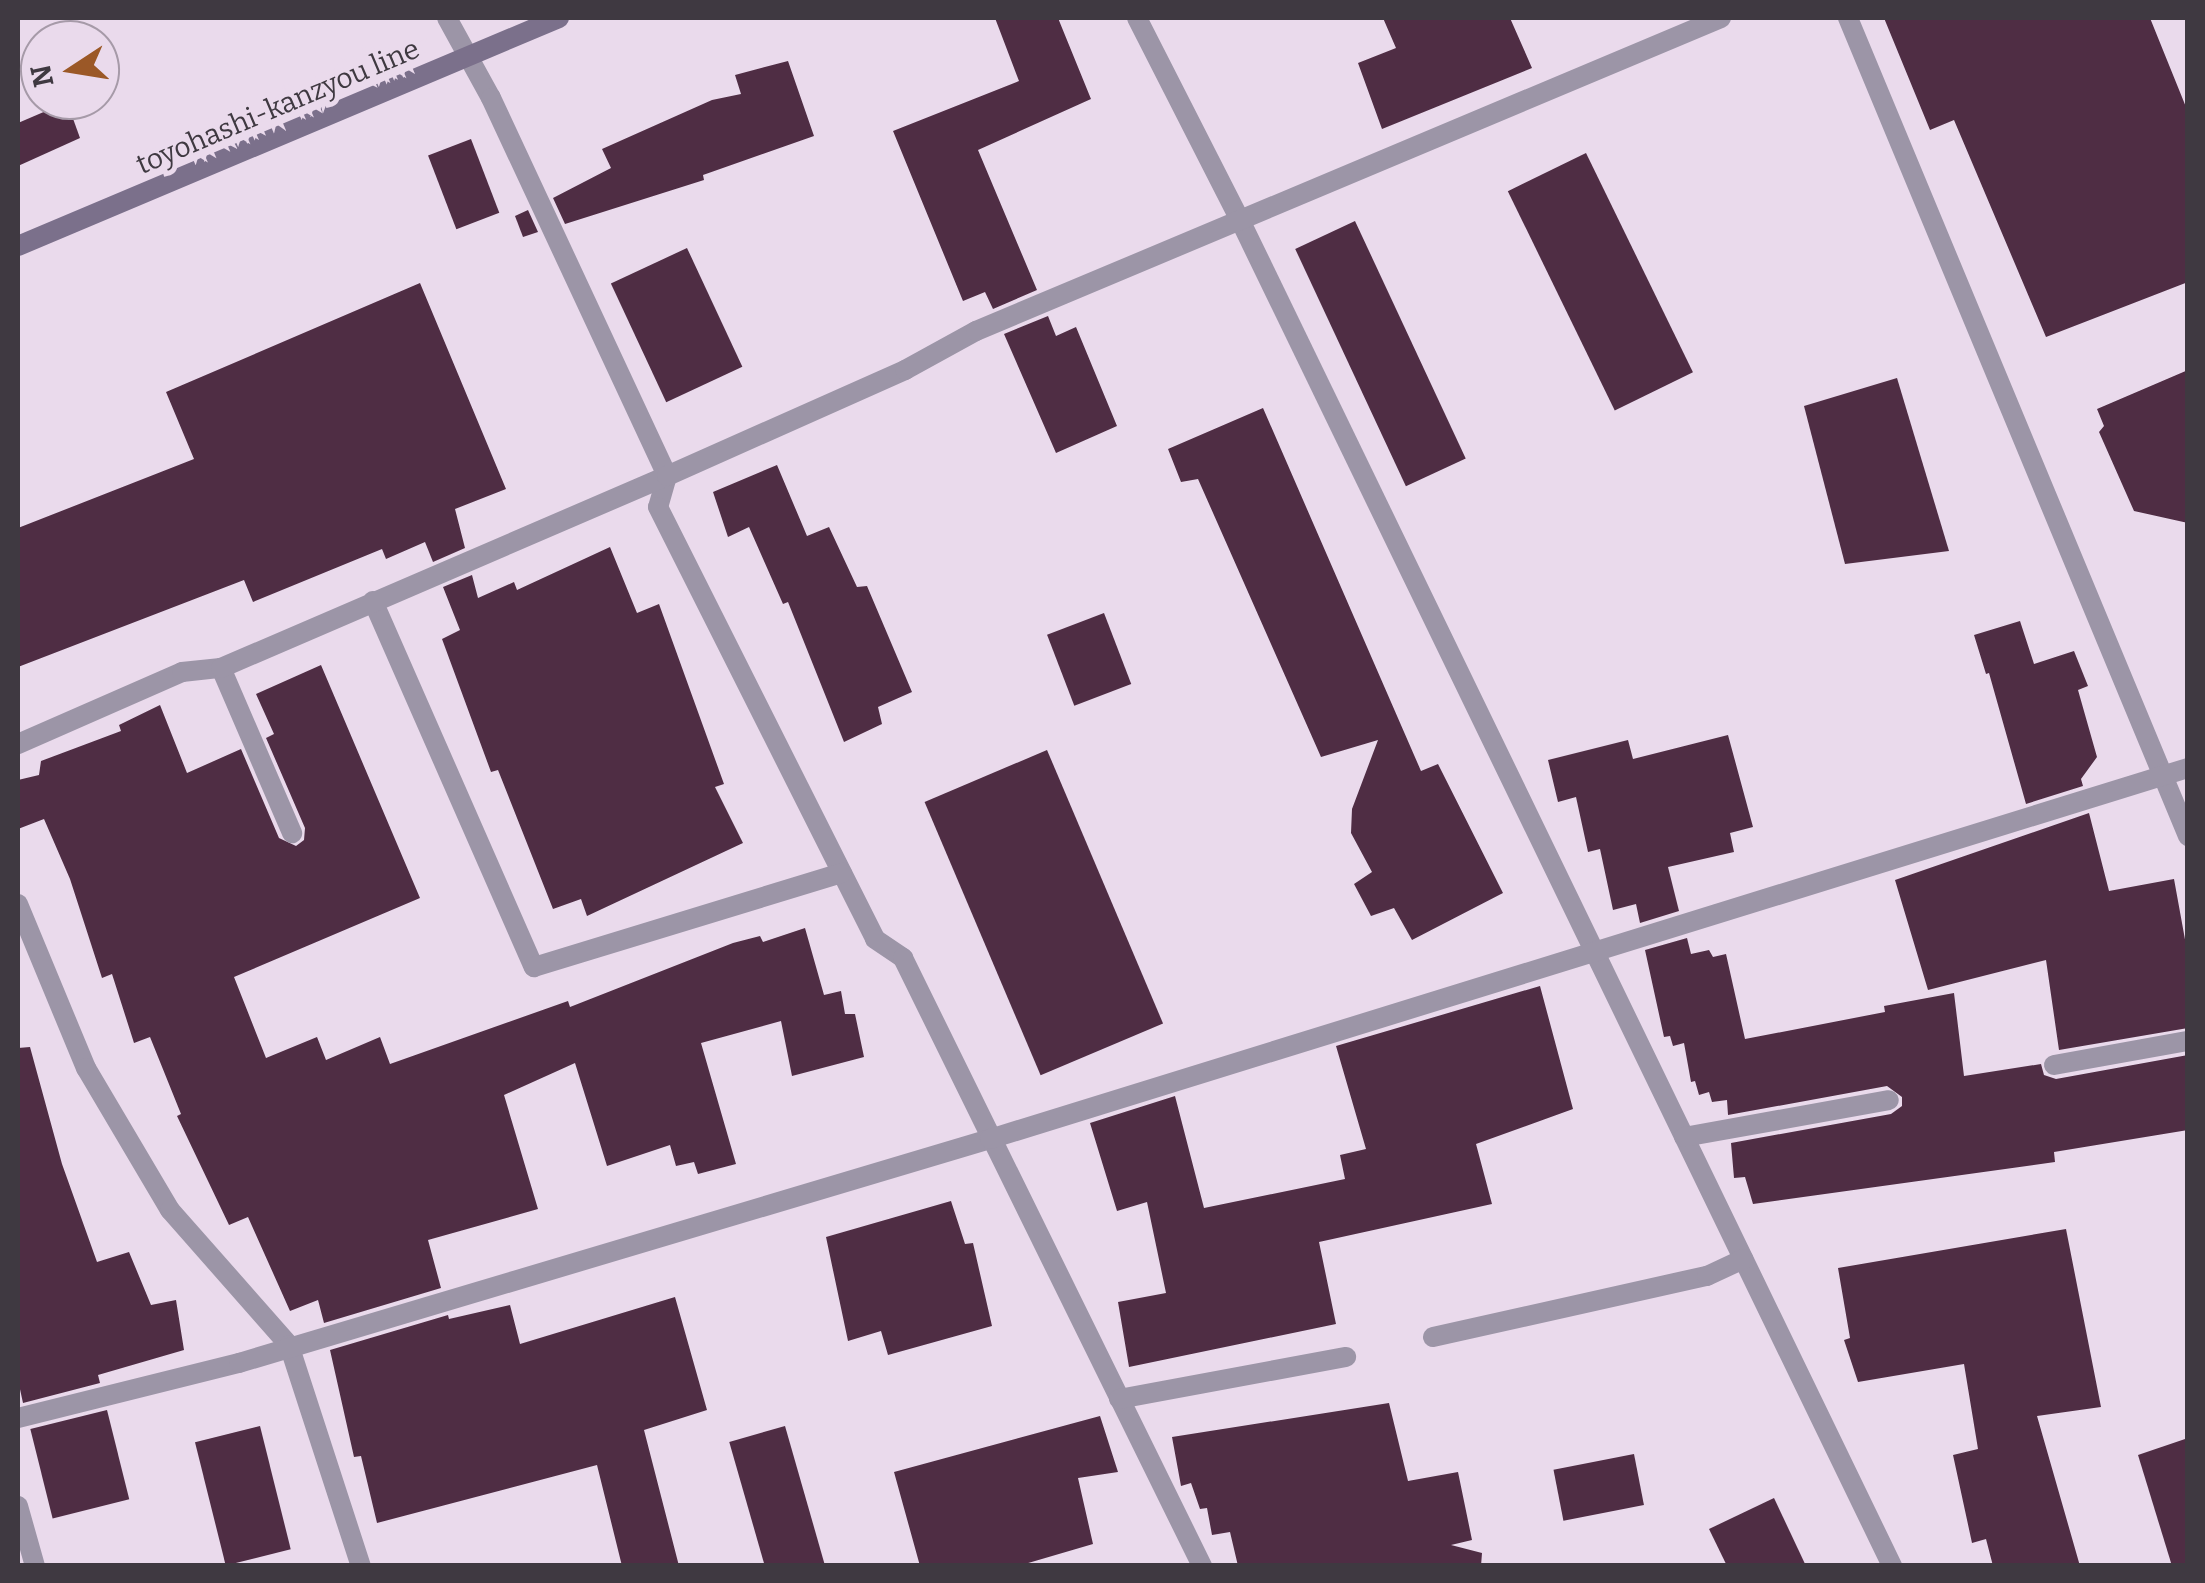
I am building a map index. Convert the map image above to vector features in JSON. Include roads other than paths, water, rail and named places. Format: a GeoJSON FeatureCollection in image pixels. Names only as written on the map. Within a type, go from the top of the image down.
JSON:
{"type":"FeatureCollection","features":[{"type":"Feature","properties":{"kind":"main road","name":"toyohashi-kanzyou line"},"geometry":{"type":"LineString","coordinates":[[18,246],[559,18]]}},
{"type":"Feature","properties":{"kind":"street"},"geometry":{"type":"LineString","coordinates":[[447,18],[491,98],[667,476],[658,507],[875,939],[902,958],[1202,1566]]}},
{"type":"Feature","properties":{"kind":"street"},"geometry":{"type":"LineString","coordinates":[[1137,18],[1240,220],[1892,1566]]}},
{"type":"Feature","properties":{"kind":"street"},"geometry":{"type":"LineString","coordinates":[[18,744],[182,672],[221,668],[667,476],[905,370],[976,332],[1721,18]]}},
{"type":"Feature","properties":{"kind":"street"},"geometry":{"type":"LineString","coordinates":[[1848,18],[2188,836]]}},
{"type":"Feature","properties":{"kind":"street"},"geometry":{"type":"LineString","coordinates":[[373,601],[534,967],[842,872]]}},
{"type":"Feature","properties":{"kind":"street"},"geometry":{"type":"LineString","coordinates":[[221,668],[292,832]]}},
{"type":"Feature","properties":{"kind":"street"},"geometry":{"type":"LineString","coordinates":[[18,1418],[239,1363],[990,1139],[2188,768]]}},
{"type":"Feature","properties":{"kind":"street"},"geometry":{"type":"LineString","coordinates":[[18,904],[86,1068],[170,1210],[289,1345],[361,1566]]}},
{"type":"Feature","properties":{"kind":"street"},"geometry":{"type":"LineString","coordinates":[[2054,1065],[2188,1041]]}},
{"type":"Feature","properties":{"kind":"street"},"geometry":{"type":"LineString","coordinates":[[1684,1137],[1889,1100]]}},
{"type":"Feature","properties":{"kind":"street"},"geometry":{"type":"LineString","coordinates":[[1434,1338],[1707,1276],[1743,1260]]}},
{"type":"Feature","properties":{"kind":"street"},"geometry":{"type":"LineString","coordinates":[[1120,1399],[1346,1357]]}},
{"type":"Feature","properties":{"kind":"street"},"geometry":{"type":"LineString","coordinates":[[18,1506],[28,1561]]}}]}
